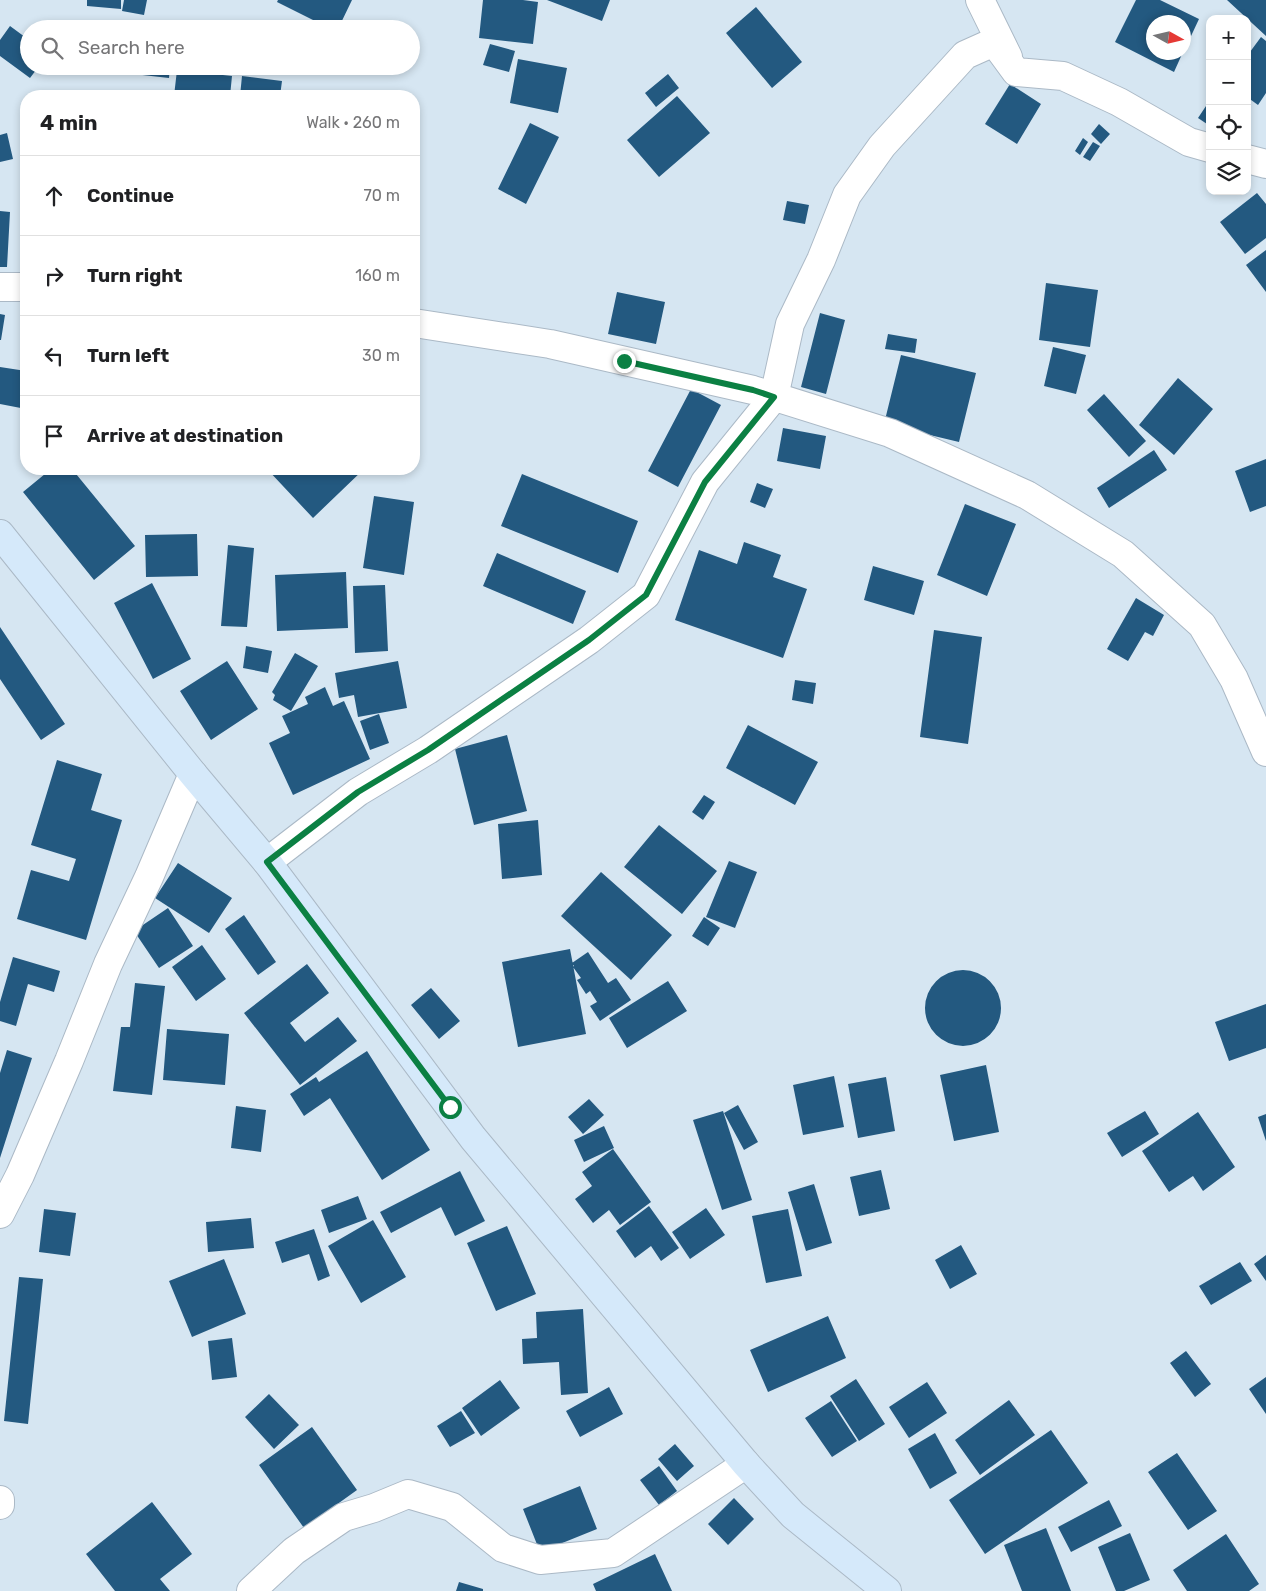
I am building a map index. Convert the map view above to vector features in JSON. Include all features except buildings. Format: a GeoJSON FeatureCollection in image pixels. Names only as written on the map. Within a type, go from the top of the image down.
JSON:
{"type":"FeatureCollection","features":[{"type":"Feature","properties":{"kind":"main road"},"geometry":{"type":"LineString","coordinates":[[0,534],[193,774],[267,862],[473,1138],[746,1464],[793,1515],[887,1591]]}},
{"type":"Feature","properties":{"kind":"street"},"geometry":{"type":"LineString","coordinates":[[980,0],[1016,72]]}},
{"type":"Feature","properties":{"kind":"street"},"geometry":{"type":"LineString","coordinates":[[267,862],[358,792],[428,750],[589,640],[646,595],[705,482],[774,397],[790,324],[821,260],[847,195],[882,146],[965,55],[994,42],[1016,72],[1063,76],[1119,102],[1189,142],[1206,147]]}},
{"type":"Feature","properties":{"kind":"street"},"geometry":{"type":"LineString","coordinates":[[1251,160],[1266,164]]}},
{"type":"Feature","properties":{"kind":"street"},"geometry":{"type":"LineString","coordinates":[[0,287],[20,287]]}},
{"type":"Feature","properties":{"kind":"street"},"geometry":{"type":"LineString","coordinates":[[420,323],[550,344],[743,388],[890,433],[1027,495],[1123,554],[1202,625],[1234,679],[1266,752]]}},
{"type":"Feature","properties":{"kind":"street"},"geometry":{"type":"LineString","coordinates":[[0,1214],[20,1175],[108,964],[149,877],[193,774]]}},
{"type":"Feature","properties":{"kind":"street"},"geometry":{"type":"LineString","coordinates":[[251,1591],[294,1551],[344,1517],[374,1508],[408,1494],[452,1507],[503,1548],[540,1560],[613,1553],[746,1464]]}},
{"type":"Feature","properties":{"kind":"street"},"geometry":{"type":"LineString","coordinates":[[0,1500],[0,1505]]}},
{"type":"Feature","properties":{"kind":"route"},"geometry":{"type":"LineString","coordinates":[[450,1107],[267,862],[358,792],[428,750],[589,640],[646,595],[705,482],[774,397],[753,390],[624,361]]}}]}
